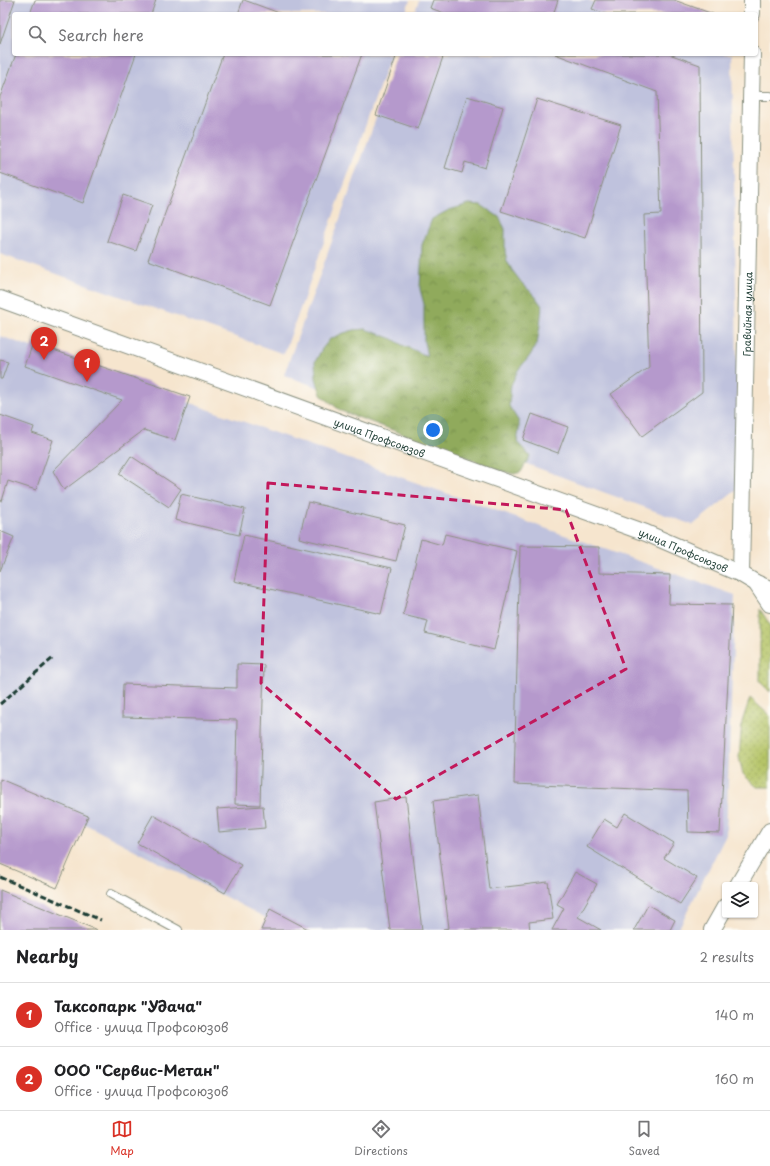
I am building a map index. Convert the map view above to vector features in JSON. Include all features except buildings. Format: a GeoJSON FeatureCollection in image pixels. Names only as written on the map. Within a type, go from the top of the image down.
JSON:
{"type":"FeatureCollection","features":[{"type":"Feature","properties":{"kind":"street"},"geometry":{"type":"LineString","coordinates":[[752,0],[752,12]]}},
{"type":"Feature","properties":{"kind":"street","name":"Гравийная улица"},"geometry":{"type":"LineString","coordinates":[[741,574],[752,56]]}},
{"type":"Feature","properties":{"kind":"street","name":"улица Профсоюзов"},"geometry":{"type":"LineString","coordinates":[[0,299],[646,533],[741,574],[763,586],[770,604]]}},
{"type":"Feature","properties":{"kind":"street"},"geometry":{"type":"LineString","coordinates":[[740,882],[770,831]]}},
{"type":"Feature","properties":{"kind":"street"},"geometry":{"type":"LineString","coordinates":[[712,930],[722,912]]}},
{"type":"Feature","properties":{"kind":"lane"},"geometry":{"type":"LineString","coordinates":[[752,96],[770,96]]}},
{"type":"Feature","properties":{"kind":"lane"},"geometry":{"type":"LineString","coordinates":[[111,894],[178,930]]}},
{"type":"Feature","properties":{"kind":"highlighted area"},"geometry":{"type":"Polygon","coordinates":[[[268,483],[566,510],[626,669],[396,799],[261,683],[268,483]]]}},
{"type":"Feature","properties":{"kind":"shaded area"},"geometry":{"type":"Polygon","coordinates":[[[0,0],[410,0],[406,12],[12,12],[12,56],[390,56],[284,354],[0,254],[0,0]]]}},
{"type":"Feature","properties":{"kind":"shaded area"},"geometry":{"type":"Polygon","coordinates":[[[419,0],[588,0],[622,12],[415,12],[419,0]]]}},
{"type":"Feature","properties":{"kind":"shaded area"},"geometry":{"type":"Polygon","coordinates":[[[398,56],[732,56],[739,488],[693,525],[284,375],[398,56]]]}},
{"type":"Feature","properties":{"kind":"shaded area"},"geometry":{"type":"Polygon","coordinates":[[[0,336],[735,595],[726,835],[678,930],[289,930],[0,780],[0,336]]]}},
{"type":"Feature","properties":{"kind":"green space"},"geometry":{"type":"Polygon","coordinates":[[[469,204],[481,205],[499,217],[505,229],[505,251],[507,261],[521,282],[535,296],[542,306],[537,344],[529,357],[518,370],[511,385],[509,406],[519,422],[517,442],[530,456],[521,472],[514,474],[496,470],[468,458],[341,411],[321,395],[316,378],[315,362],[322,349],[330,339],[354,330],[365,329],[393,339],[402,345],[427,356],[424,342],[424,304],[420,289],[422,245],[432,219],[449,210],[469,204]]]}},
{"type":"Feature","properties":{"kind":"green space"},"geometry":{"type":"Polygon","coordinates":[[[760,609],[770,625],[770,692],[760,682],[760,609]]]}},
{"type":"Feature","properties":{"kind":"green space"},"geometry":{"type":"Polygon","coordinates":[[[750,698],[770,716],[770,787],[757,787],[743,774],[739,757],[742,722],[750,698]]]}},
{"type":"Feature","properties":{"kind":"railway"},"geometry":{"type":"LineString","coordinates":[[0,704],[53,658]]}},
{"type":"Feature","properties":{"kind":"railway"},"geometry":{"type":"LineString","coordinates":[[0,877],[101,920]]}},
{"type":"Feature","properties":{"kind":"place","name":"ООО \"Сервис-Метан\""},"geometry":{"type":"Point","coordinates":[44,360]}},
{"type":"Feature","properties":{"kind":"place","name":"Таксопарк \"Удача\""},"geometry":{"type":"Point","coordinates":[87,382]}}]}
